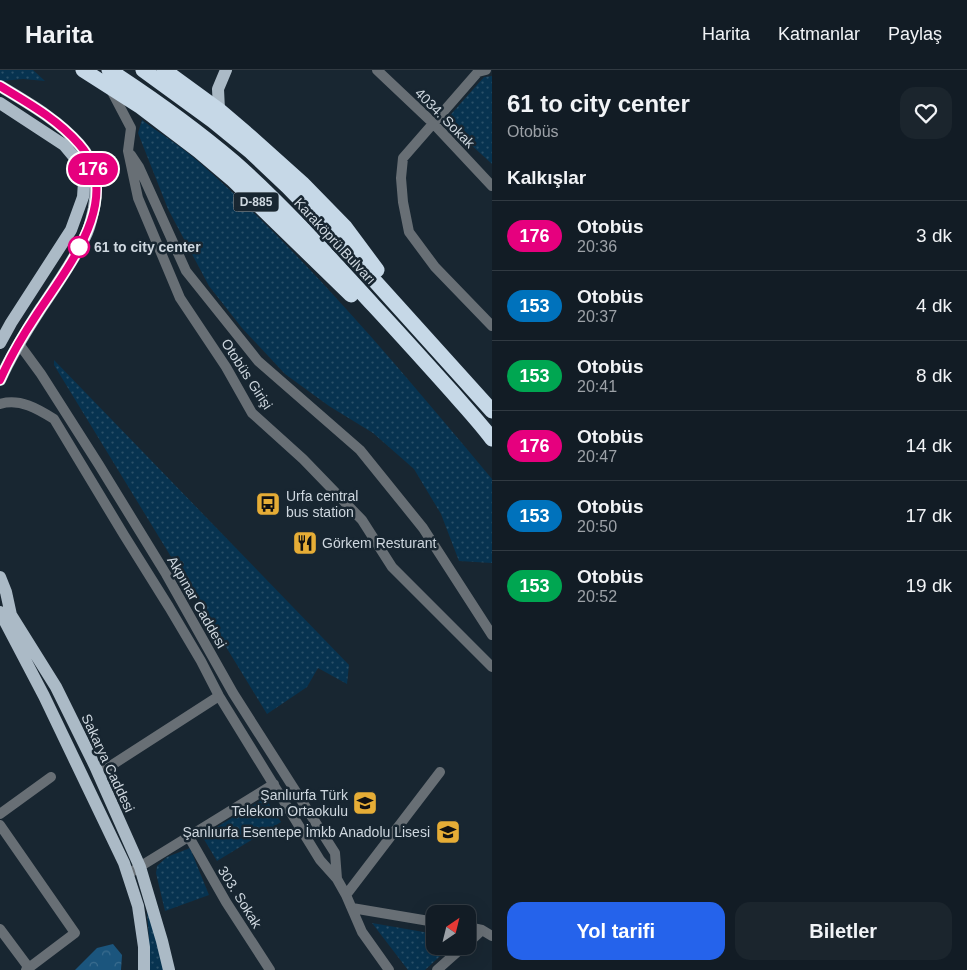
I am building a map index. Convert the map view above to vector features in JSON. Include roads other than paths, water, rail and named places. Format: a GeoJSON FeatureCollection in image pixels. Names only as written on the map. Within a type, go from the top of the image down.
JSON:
{"type":"FeatureCollection","features":[{"type":"Feature","properties":{"kind":"highway","name":"D-885"},"geometry":{"type":"LineString","coordinates":[[83,70],[166,125],[232,179],[359,303],[416,351]]}},
{"type":"Feature","properties":{"kind":"highway","name":"Karaköprü Bulvarı"},"geometry":{"type":"LineString","coordinates":[[108,70],[169,111],[234,163],[303,230],[416,351],[492,439]]}},
{"type":"Feature","properties":{"kind":"highway","name":"Karaköprü Bulvarı"},"geometry":{"type":"LineString","coordinates":[[143,70],[213,121],[288,187],[492,411]]}},
{"type":"Feature","properties":{"kind":"highway"},"geometry":{"type":"LineString","coordinates":[[164,70],[219,110],[246,133],[345,226],[430,341]]}},
{"type":"Feature","properties":{"kind":"main road"},"geometry":{"type":"LineString","coordinates":[[219,110],[218,89],[226,70]]}},
{"type":"Feature","properties":{"kind":"main road"},"geometry":{"type":"LineString","coordinates":[[0,86],[32,105],[63,128],[80,145],[90,160],[96,175],[97,186],[92,218],[86,236],[19,344],[0,380]]}},
{"type":"Feature","properties":{"kind":"main road"},"geometry":{"type":"LineString","coordinates":[[0,103],[64,145],[79,163],[84,182],[83,196],[71,230],[0,343]]}},
{"type":"Feature","properties":{"kind":"main road","name":"Sakarya Caddesi"},"geometry":{"type":"LineString","coordinates":[[0,578],[3,594],[11,615],[56,688],[140,867],[169,970]]}},
{"type":"Feature","properties":{"kind":"main road","name":"Sakarya Caddesi"},"geometry":{"type":"LineString","coordinates":[[0,612],[48,704],[124,863],[138,906],[144,947],[144,970]]}},
{"type":"Feature","properties":{"kind":"street","name":"4034. Sokak"},"geometry":{"type":"LineString","coordinates":[[378,70],[433,123],[492,186]]}},
{"type":"Feature","properties":{"kind":"street"},"geometry":{"type":"LineString","coordinates":[[486,70],[478,72],[403,158],[402,178],[403,202],[409,232],[435,267],[492,326]]}},
{"type":"Feature","properties":{"kind":"street","name":"Otobüs Girişi"},"geometry":{"type":"LineString","coordinates":[[109,87],[130,128],[128,152],[138,198],[180,298],[226,367],[252,413],[303,460],[362,520],[392,567],[492,666]]}},
{"type":"Feature","properties":{"kind":"street"},"geometry":{"type":"LineString","coordinates":[[128,152],[139,167],[186,271],[258,361],[360,450],[423,528],[492,635]]}},
{"type":"Feature","properties":{"kind":"street","name":"Akpınar Caddesi"},"geometry":{"type":"LineString","coordinates":[[19,344],[41,374],[99,465],[166,574],[233,693],[334,853],[337,879]]}},
{"type":"Feature","properties":{"kind":"street","name":"Akpınar Caddesi"},"geometry":{"type":"LineString","coordinates":[[0,404],[7,402],[22,403],[38,409],[54,420],[170,607],[219,696],[320,860],[337,879],[362,932],[389,970]]}},
{"type":"Feature","properties":{"kind":"street"},"geometry":{"type":"LineString","coordinates":[[98,774],[219,696]]}},
{"type":"Feature","properties":{"kind":"street"},"geometry":{"type":"LineString","coordinates":[[346,895],[440,772]]}},
{"type":"Feature","properties":{"kind":"street"},"geometry":{"type":"LineString","coordinates":[[0,814],[51,777]]}},
{"type":"Feature","properties":{"kind":"street"},"geometry":{"type":"LineString","coordinates":[[128,874],[274,784]]}},
{"type":"Feature","properties":{"kind":"street"},"geometry":{"type":"LineString","coordinates":[[0,825],[75,933],[28,969],[0,929]]}},
{"type":"Feature","properties":{"kind":"street","name":"303. Sokak"},"geometry":{"type":"LineString","coordinates":[[189,837],[226,902],[270,970]]}},
{"type":"Feature","properties":{"kind":"street"},"geometry":{"type":"LineString","coordinates":[[352,908],[426,920]]}},
{"type":"Feature","properties":{"kind":"street"},"geometry":{"type":"LineString","coordinates":[[476,929],[492,936]]}},
{"type":"Feature","properties":{"kind":"street"},"geometry":{"type":"LineString","coordinates":[[476,936],[482,930]]}},
{"type":"Feature","properties":{"kind":"street"},"geometry":{"type":"LineString","coordinates":[[437,970],[454,955]]}},
{"type":"Feature","properties":{"kind":"place","name":"61 to city center"},"geometry":{"type":"Point","coordinates":[79,247]}},
{"type":"Feature","properties":{"kind":"place","name":"Urfa central bus station"},"geometry":{"type":"Point","coordinates":[268,504]}},
{"type":"Feature","properties":{"kind":"place","name":"Görkem Resturant"},"geometry":{"type":"Point","coordinates":[305,543]}},
{"type":"Feature","properties":{"kind":"place","name":"Şanlıurfa Türk Telekom Ortaokulu"},"geometry":{"type":"Point","coordinates":[365,803]}},
{"type":"Feature","properties":{"kind":"place","name":"Şanlıurfa Esentepe İmkb Anadolu Lisesi"},"geometry":{"type":"Point","coordinates":[448,832]}}]}
